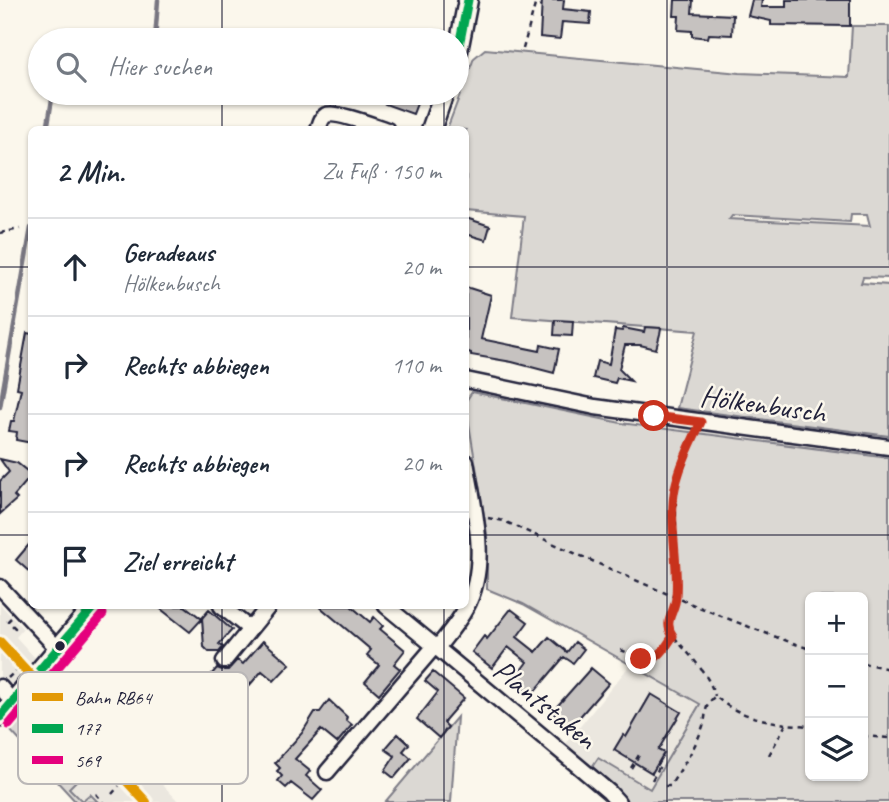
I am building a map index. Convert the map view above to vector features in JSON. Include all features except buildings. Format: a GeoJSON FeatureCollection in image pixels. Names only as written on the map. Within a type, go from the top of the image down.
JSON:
{"type":"FeatureCollection","features":[{"type":"Feature","properties":{"kind":"main road"},"geometry":{"type":"LineString","coordinates":[[462,28],[468,0]]}},
{"type":"Feature","properties":{"kind":"main road"},"geometry":{"type":"LineString","coordinates":[[432,126],[440,105]]}},
{"type":"Feature","properties":{"kind":"main road"},"geometry":{"type":"LineString","coordinates":[[38,672],[91,609]]}},
{"type":"Feature","properties":{"kind":"main road"},"geometry":{"type":"LineString","coordinates":[[0,717],[18,696]]}},
{"type":"Feature","properties":{"kind":"street"},"geometry":{"type":"LineString","coordinates":[[319,126],[326,116],[335,114],[374,126]]}},
{"type":"Feature","properties":{"kind":"street","name":"Hölkenbusch"},"geometry":{"type":"LineString","coordinates":[[469,381],[583,405],[889,447]]}},
{"type":"Feature","properties":{"kind":"street"},"geometry":{"type":"LineString","coordinates":[[469,480],[475,515],[478,562],[469,600]]}},
{"type":"Feature","properties":{"kind":"street"},"geometry":{"type":"LineString","coordinates":[[0,587],[58,649]]}},
{"type":"Feature","properties":{"kind":"street"},"geometry":{"type":"LineString","coordinates":[[225,609],[250,629]]}},
{"type":"Feature","properties":{"kind":"street"},"geometry":{"type":"LineString","coordinates":[[224,661],[267,609]]}},
{"type":"Feature","properties":{"kind":"street","name":"Plantstaken"},"geometry":{"type":"LineString","coordinates":[[390,609],[618,802]]}},
{"type":"Feature","properties":{"kind":"street"},"geometry":{"type":"LineString","coordinates":[[327,772],[466,609]]}},
{"type":"Feature","properties":{"kind":"street"},"geometry":{"type":"LineString","coordinates":[[0,687],[18,710]]}},
{"type":"Feature","properties":{"kind":"path"},"geometry":{"type":"LineString","coordinates":[[531,0],[535,5],[542,6]]}},
{"type":"Feature","properties":{"kind":"path"},"geometry":{"type":"LineString","coordinates":[[523,49],[535,5]]}},
{"type":"Feature","properties":{"kind":"path"},"geometry":{"type":"LineString","coordinates":[[0,233],[20,229]]}},
{"type":"Feature","properties":{"kind":"path"},"geometry":{"type":"LineString","coordinates":[[701,422],[675,489],[677,599],[668,619],[668,629],[703,671],[715,696],[737,713],[751,718],[805,726]]}},
{"type":"Feature","properties":{"kind":"path"},"geometry":{"type":"LineString","coordinates":[[475,515],[504,521],[677,599],[805,647]]}},
{"type":"Feature","properties":{"kind":"path"},"geometry":{"type":"LineString","coordinates":[[621,650],[647,661],[662,653],[673,636]]}},
{"type":"Feature","properties":{"kind":"path"},"geometry":{"type":"LineString","coordinates":[[868,664],[889,669]]}},
{"type":"Feature","properties":{"kind":"path"},"geometry":{"type":"LineString","coordinates":[[665,786],[670,786],[691,751],[704,723],[706,705],[715,696]]}},
{"type":"Feature","properties":{"kind":"path"},"geometry":{"type":"LineString","coordinates":[[769,755],[786,724]]}},
{"type":"Feature","properties":{"kind":"path"},"geometry":{"type":"LineString","coordinates":[[868,736],[889,738]]}},
{"type":"Feature","properties":{"kind":"path"},"geometry":{"type":"LineString","coordinates":[[631,768],[639,755]]}},
{"type":"Feature","properties":{"kind":"path"},"geometry":{"type":"LineString","coordinates":[[652,780],[661,764],[658,762]]}},
{"type":"Feature","properties":{"kind":"path"},"geometry":{"type":"LineString","coordinates":[[112,794],[119,786]]}},
{"type":"Feature","properties":{"kind":"path"},"geometry":{"type":"LineString","coordinates":[[96,794],[105,801]]}},
{"type":"Feature","properties":{"kind":"shaded area"},"geometry":{"type":"Polygon","coordinates":[[[852,26],[889,26],[889,278],[863,277],[861,283],[889,285],[889,436],[677,408],[697,331],[512,317],[524,216],[469,211],[469,126],[448,126],[456,105],[469,105],[469,71],[474,58],[485,49],[740,73],[849,77],[852,26]],[[851,214],[850,222],[732,215],[729,219],[870,226],[867,214],[851,214]]]}},
{"type":"Feature","properties":{"kind":"shaded area"},"geometry":{"type":"Polygon","coordinates":[[[472,392],[621,423],[889,458],[889,802],[623,802],[610,782],[592,767],[598,758],[650,789],[700,704],[523,604],[487,589],[487,534],[469,424],[469,396],[472,392]]]}},
{"type":"Feature","properties":{"kind":"shaded area"},"geometry":{"type":"Polygon","coordinates":[[[0,604],[23,629],[16,637],[35,658],[39,654],[56,672],[18,672],[18,693],[12,687],[0,701],[0,604]]]}},
{"type":"Feature","properties":{"kind":"shaded area"},"geometry":{"type":"Polygon","coordinates":[[[630,665],[700,704],[650,789],[598,758],[592,767],[565,745],[630,665]]]}},
{"type":"Feature","properties":{"kind":"shaded area"},"geometry":{"type":"Polygon","coordinates":[[[457,717],[451,802],[385,802],[457,717]]]}},
{"type":"Feature","properties":{"kind":"shaded area"},"geometry":{"type":"Polygon","coordinates":[[[18,718],[18,739],[9,729],[18,718]]]}},
{"type":"Feature","properties":{"kind":"shaded area"},"geometry":{"type":"Polygon","coordinates":[[[17,720],[18,739],[9,729],[17,720]]]}},
{"type":"Feature","properties":{"kind":"shaded area"},"geometry":{"type":"Polygon","coordinates":[[[59,784],[162,784],[179,802],[76,802],[59,784]]]}},
{"type":"Feature","properties":{"kind":"shaded area"},"geometry":{"type":"Polygon","coordinates":[[[59,784],[73,784],[69,788],[82,801],[90,794],[98,802],[76,802],[59,784]]]}},
{"type":"Feature","properties":{"kind":"waterway"},"geometry":{"type":"LineString","coordinates":[[156,28],[158,0]]}},
{"type":"Feature","properties":{"kind":"waterway"},"geometry":{"type":"LineString","coordinates":[[48,126],[51,105]]}},
{"type":"Feature","properties":{"kind":"waterway"},"geometry":{"type":"LineString","coordinates":[[0,407],[28,245]]}},
{"type":"Feature","properties":{"kind":"rail line","name":"RB64"},"geometry":{"type":"LineString","coordinates":[[0,642],[27,672]]}},
{"type":"Feature","properties":{"kind":"rail line","name":"RB64"},"geometry":{"type":"LineString","coordinates":[[130,784],[146,802]]}},
{"type":"Feature","properties":{"kind":"transit line","name":"177"},"geometry":{"type":"LineString","coordinates":[[462,28],[468,0]]}},
{"type":"Feature","properties":{"kind":"transit line","name":"177"},"geometry":{"type":"LineString","coordinates":[[38,672],[91,609]]}},
{"type":"Feature","properties":{"kind":"transit line","name":"569"},"geometry":{"type":"LineString","coordinates":[[54,672],[103,614]]}},
{"type":"Feature","properties":{"kind":"transit line","name":"177"},"geometry":{"type":"LineString","coordinates":[[0,717],[18,696]]}},
{"type":"Feature","properties":{"kind":"transit line","name":"569"},"geometry":{"type":"LineString","coordinates":[[9,725],[18,714]]}},
{"type":"Feature","properties":{"kind":"route"},"geometry":{"type":"LineString","coordinates":[[641,659],[654,659],[662,653],[673,636],[668,629],[668,619],[677,599],[675,489],[701,422],[654,416]]}}]}
